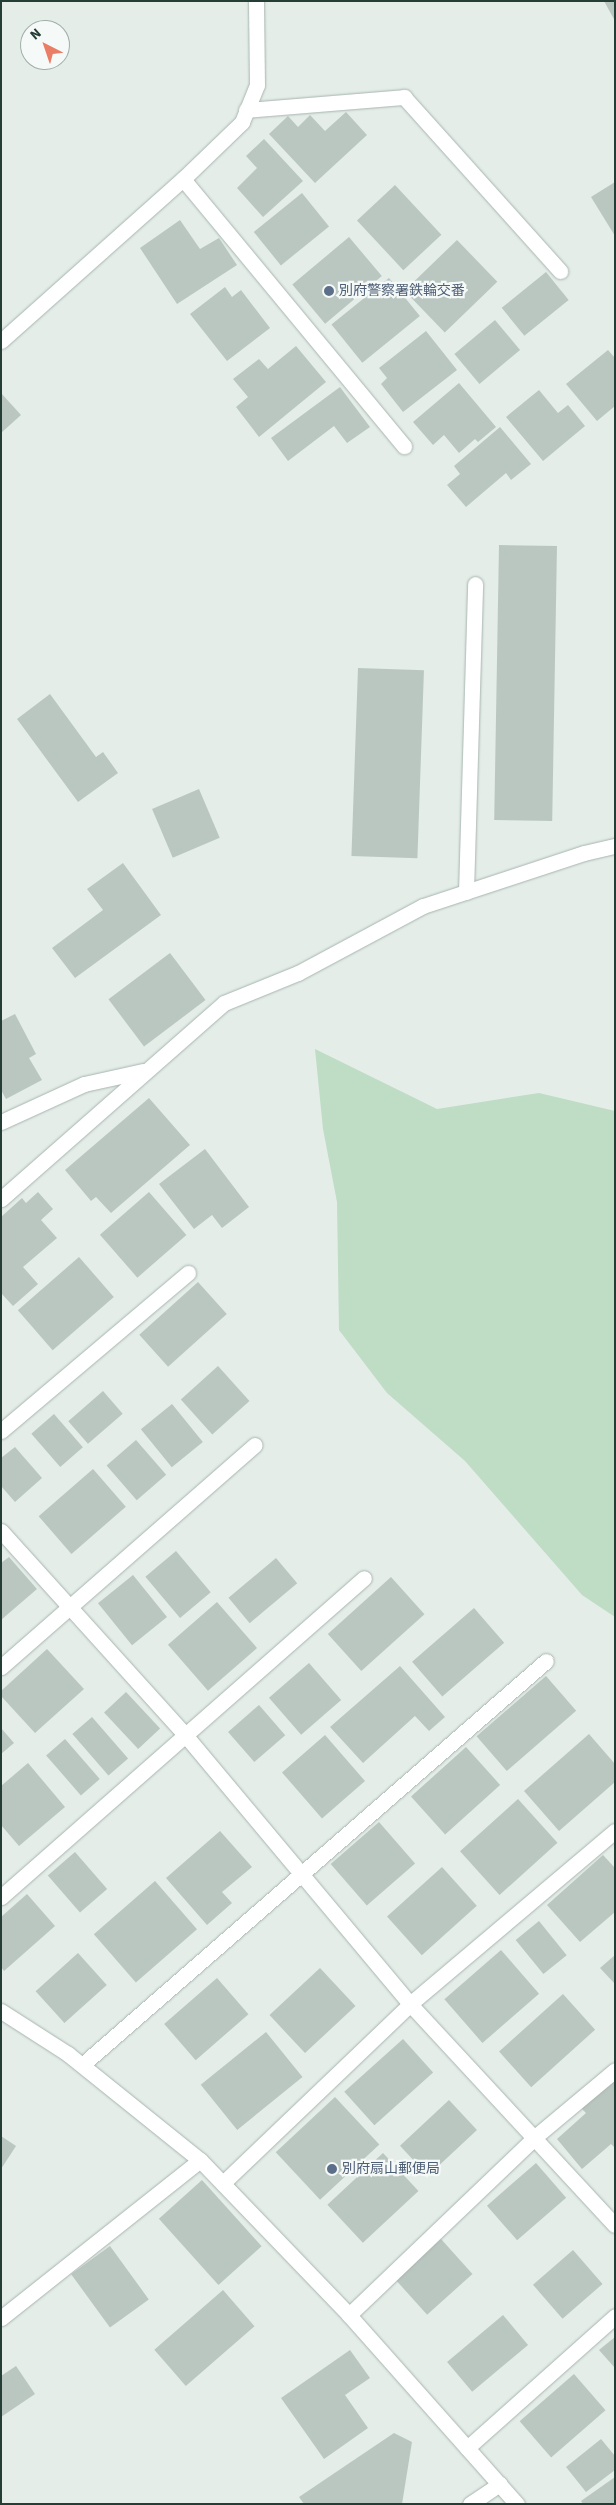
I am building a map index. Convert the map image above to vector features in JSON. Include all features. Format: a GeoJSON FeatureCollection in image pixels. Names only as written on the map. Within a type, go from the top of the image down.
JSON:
{"type":"FeatureCollection","features":[{"type":"Feature","properties":{"kind":"street"},"geometry":{"type":"LineString","coordinates":[[1,341],[183,179],[242,122],[257,85],[256,1]]}},
{"type":"Feature","properties":{"kind":"street"},"geometry":{"type":"LineString","coordinates":[[246,110],[404,97],[560,271]]}},
{"type":"Feature","properties":{"kind":"street"},"geometry":{"type":"LineString","coordinates":[[183,179],[404,446]]}},
{"type":"Feature","properties":{"kind":"street"},"geometry":{"type":"LineString","coordinates":[[466,892],[475,584]]}},
{"type":"Feature","properties":{"kind":"street"},"geometry":{"type":"LineString","coordinates":[[1,1198],[224,1002],[298,973],[423,906],[584,853],[615,846]]}},
{"type":"Feature","properties":{"kind":"street"},"geometry":{"type":"LineString","coordinates":[[1,1122],[84,1084],[144,1071]]}},
{"type":"Feature","properties":{"kind":"street"},"geometry":{"type":"LineString","coordinates":[[1,1431],[188,1273]]}},
{"type":"Feature","properties":{"kind":"street"},"geometry":{"type":"LineString","coordinates":[[1,1667],[255,1445]]}},
{"type":"Feature","properties":{"kind":"street"},"geometry":{"type":"LineString","coordinates":[[1,1531],[186,1736],[410,2004],[615,2225]]}},
{"type":"Feature","properties":{"kind":"street"},"geometry":{"type":"LineString","coordinates":[[1,1896],[186,1736],[364,1578]]}},
{"type":"Feature","properties":{"kind":"street"},"geometry":{"type":"LineString","coordinates":[[82,2065],[300,1873],[546,1661]]}},
{"type":"Feature","properties":{"kind":"street"},"geometry":{"type":"LineString","coordinates":[[223,2182],[410,2004],[615,1830]]}},
{"type":"Feature","properties":{"kind":"street"},"geometry":{"type":"LineString","coordinates":[[1,2011],[82,2065],[200,2160],[350,2315],[517,2504]]}},
{"type":"Feature","properties":{"kind":"street"},"geometry":{"type":"LineString","coordinates":[[350,2315],[535,2137],[615,2070]]}},
{"type":"Feature","properties":{"kind":"street"},"geometry":{"type":"LineString","coordinates":[[1,2318],[200,2160]]}},
{"type":"Feature","properties":{"kind":"street"},"geometry":{"type":"LineString","coordinates":[[467,2448],[615,2316]]}},
{"type":"Feature","properties":{"kind":"street"},"geometry":{"type":"LineString","coordinates":[[470,2504],[500,2484]]}},
{"type":"Feature","properties":{"kind":"green space"},"geometry":{"type":"Polygon","coordinates":[[[315,1049],[437,1109],[539,1093],[615,1111],[615,1617],[582,1595],[465,1461],[387,1393],[339,1330],[337,1202],[323,1129],[315,1049]]]}},
{"type":"Feature","properties":{"kind":"building"},"geometry":{"type":"Polygon","coordinates":[[[604,1],[615,1],[615,21],[604,1]]]}},
{"type":"Feature","properties":{"kind":"building"},"geometry":{"type":"Polygon","coordinates":[[[346,112],[367,135],[315,183],[269,134],[288,116],[298,127],[310,115],[325,131],[346,112]]]}},
{"type":"Feature","properties":{"kind":"building"},"geometry":{"type":"Polygon","coordinates":[[[264,139],[303,181],[263,217],[237,188],[257,168],[246,156],[264,139]]]}},
{"type":"Feature","properties":{"kind":"building"},"geometry":{"type":"Polygon","coordinates":[[[615,182],[615,236],[591,197],[615,182]]]}},
{"type":"Feature","properties":{"kind":"building"},"geometry":{"type":"Polygon","coordinates":[[[395,185],[441,235],[403,270],[357,220],[395,185]]]}},
{"type":"Feature","properties":{"kind":"building"},"geometry":{"type":"Polygon","coordinates":[[[302,193],[329,226],[281,265],[254,232],[302,193]]]}},
{"type":"Feature","properties":{"kind":"building"},"geometry":{"type":"Polygon","coordinates":[[[180,220],[200,249],[219,238],[237,265],[177,304],[140,248],[180,220]]]}},
{"type":"Feature","properties":{"kind":"building"},"geometry":{"type":"Polygon","coordinates":[[[349,237],[382,276],[325,324],[292,285],[349,237]]]}},
{"type":"Feature","properties":{"kind":"building"},"geometry":{"type":"Polygon","coordinates":[[[457,240],[497,282],[445,332],[404,291],[457,240]]]}},
{"type":"Feature","properties":{"kind":"building"},"geometry":{"type":"Polygon","coordinates":[[[546,272],[569,300],[524,336],[502,308],[546,272]]]}},
{"type":"Feature","properties":{"kind":"building"},"geometry":{"type":"Polygon","coordinates":[[[389,278],[420,316],[362,363],[331,325],[389,278]]]}},
{"type":"Feature","properties":{"kind":"building"},"geometry":{"type":"Polygon","coordinates":[[[225,287],[232,297],[241,290],[270,328],[227,361],[190,314],[225,287]]]}},
{"type":"Feature","properties":{"kind":"building"},"geometry":{"type":"Polygon","coordinates":[[[495,320],[520,350],[479,384],[454,354],[495,320]]]}},
{"type":"Feature","properties":{"kind":"building"},"geometry":{"type":"Polygon","coordinates":[[[426,331],[457,370],[403,412],[381,384],[387,378],[379,368],[426,331]]]}},
{"type":"Feature","properties":{"kind":"building"},"geometry":{"type":"Polygon","coordinates":[[[296,346],[326,382],[259,437],[236,407],[248,397],[233,379],[259,359],[268,369],[296,346]]]}},
{"type":"Feature","properties":{"kind":"building"},"geometry":{"type":"Polygon","coordinates":[[[608,350],[615,358],[615,406],[597,421],[566,384],[608,350]]]}},
{"type":"Feature","properties":{"kind":"building"},"geometry":{"type":"Polygon","coordinates":[[[459,383],[496,427],[478,442],[475,439],[459,453],[444,435],[433,445],[413,422],[459,383]]]}},
{"type":"Feature","properties":{"kind":"building"},"geometry":{"type":"Polygon","coordinates":[[[340,387],[370,427],[347,443],[334,426],[288,461],[271,438],[340,387]]]}},
{"type":"Feature","properties":{"kind":"building"},"geometry":{"type":"Polygon","coordinates":[[[539,390],[558,413],[568,405],[585,426],[543,461],[506,417],[539,390]]]}},
{"type":"Feature","properties":{"kind":"building"},"geometry":{"type":"Polygon","coordinates":[[[1,393],[21,415],[1,433],[1,393]]]}},
{"type":"Feature","properties":{"kind":"building"},"geometry":{"type":"Polygon","coordinates":[[[500,427],[531,464],[511,480],[506,473],[466,507],[447,485],[460,474],[454,466],[500,427]]]}},
{"type":"Feature","properties":{"kind":"building"},"geometry":{"type":"Polygon","coordinates":[[[499,545],[557,546],[552,821],[494,820],[499,545]]]}},
{"type":"Feature","properties":{"kind":"building"},"geometry":{"type":"Polygon","coordinates":[[[358,668],[424,670],[417,858],[351,856],[358,668]]]}},
{"type":"Feature","properties":{"kind":"building"},"geometry":{"type":"Polygon","coordinates":[[[50,694],[96,757],[103,752],[118,773],[78,802],[17,719],[50,694]]]}},
{"type":"Feature","properties":{"kind":"building"},"geometry":{"type":"Polygon","coordinates":[[[199,789],[220,838],[173,858],[152,809],[199,789]]]}},
{"type":"Feature","properties":{"kind":"building"},"geometry":{"type":"Polygon","coordinates":[[[123,863],[161,915],[75,978],[52,948],[103,910],[87,889],[123,863]]]}},
{"type":"Feature","properties":{"kind":"building"},"geometry":{"type":"Polygon","coordinates":[[[170,953],[206,1000],[144,1046],[109,999],[170,953]]]}},
{"type":"Feature","properties":{"kind":"building"},"geometry":{"type":"Polygon","coordinates":[[[15,1014],[36,1054],[29,1058],[42,1080],[6,1099],[1,1090],[1,1021],[15,1014]]]}},
{"type":"Feature","properties":{"kind":"building"},"geometry":{"type":"Polygon","coordinates":[[[149,1098],[190,1145],[111,1213],[96,1197],[91,1201],[65,1170],[149,1098]]]}},
{"type":"Feature","properties":{"kind":"building"},"geometry":{"type":"Polygon","coordinates":[[[205,1149],[249,1207],[222,1228],[212,1215],[194,1229],[159,1184],[205,1149]]]}},
{"type":"Feature","properties":{"kind":"building"},"geometry":{"type":"Polygon","coordinates":[[[38,1192],[53,1209],[41,1220],[57,1238],[23,1267],[38,1284],[13,1306],[1,1293],[1,1217],[22,1198],[26,1203],[38,1192]]]}},
{"type":"Feature","properties":{"kind":"building"},"geometry":{"type":"Polygon","coordinates":[[[149,1192],[186,1235],[137,1278],[100,1235],[149,1192]]]}},
{"type":"Feature","properties":{"kind":"building"},"geometry":{"type":"Polygon","coordinates":[[[79,1257],[114,1297],[53,1350],[18,1310],[79,1257]]]}},
{"type":"Feature","properties":{"kind":"building"},"geometry":{"type":"Polygon","coordinates":[[[198,1282],[227,1314],[168,1367],[139,1335],[198,1282]]]}},
{"type":"Feature","properties":{"kind":"building"},"geometry":{"type":"Polygon","coordinates":[[[218,1366],[249,1401],[212,1434],[181,1399],[218,1366]]]}},
{"type":"Feature","properties":{"kind":"building"},"geometry":{"type":"Polygon","coordinates":[[[103,1391],[123,1414],[88,1444],[68,1421],[103,1391]]]}},
{"type":"Feature","properties":{"kind":"building"},"geometry":{"type":"Polygon","coordinates":[[[172,1404],[203,1442],[172,1467],[141,1429],[172,1404]]]}},
{"type":"Feature","properties":{"kind":"building"},"geometry":{"type":"Polygon","coordinates":[[[54,1414],[83,1447],[60,1467],[31,1434],[54,1414]]]}},
{"type":"Feature","properties":{"kind":"building"},"geometry":{"type":"Polygon","coordinates":[[[136,1440],[166,1475],[137,1500],[107,1466],[136,1440]]]}},
{"type":"Feature","properties":{"kind":"building"},"geometry":{"type":"Polygon","coordinates":[[[15,1447],[42,1478],[15,1502],[1,1486],[1,1458],[15,1447]]]}},
{"type":"Feature","properties":{"kind":"building"},"geometry":{"type":"Polygon","coordinates":[[[93,1469],[126,1507],[71,1554],[39,1516],[93,1469]]]}},
{"type":"Feature","properties":{"kind":"building"},"geometry":{"type":"Polygon","coordinates":[[[176,1551],[211,1592],[180,1618],[145,1577],[176,1551]]]}},
{"type":"Feature","properties":{"kind":"building"},"geometry":{"type":"Polygon","coordinates":[[[9,1557],[37,1589],[1,1620],[1,1563],[9,1557]]]}},
{"type":"Feature","properties":{"kind":"building"},"geometry":{"type":"Polygon","coordinates":[[[276,1558],[297,1583],[250,1623],[229,1598],[276,1558]]]}},
{"type":"Feature","properties":{"kind":"building"},"geometry":{"type":"Polygon","coordinates":[[[133,1575],[167,1617],[132,1645],[98,1603],[133,1575]]]}},
{"type":"Feature","properties":{"kind":"building"},"geometry":{"type":"Polygon","coordinates":[[[391,1577],[424,1614],[361,1671],[328,1634],[391,1577]]]}},
{"type":"Feature","properties":{"kind":"building"},"geometry":{"type":"Polygon","coordinates":[[[217,1602],[257,1648],[208,1691],[168,1645],[217,1602]]]}},
{"type":"Feature","properties":{"kind":"building"},"geometry":{"type":"Polygon","coordinates":[[[474,1608],[504,1643],[442,1697],[412,1662],[474,1608]]]}},
{"type":"Feature","properties":{"kind":"building"},"geometry":{"type":"Polygon","coordinates":[[[47,1649],[84,1689],[35,1733],[1,1696],[1,1691],[47,1649]]]}},
{"type":"Feature","properties":{"kind":"building"},"geometry":{"type":"Polygon","coordinates":[[[309,1663],[341,1700],[301,1735],[269,1698],[309,1663]]]}},
{"type":"Feature","properties":{"kind":"building"},"geometry":{"type":"Polygon","coordinates":[[[400,1666],[445,1717],[429,1731],[415,1716],[363,1763],[330,1727],[400,1666]]]}},
{"type":"Feature","properties":{"kind":"building"},"geometry":{"type":"Polygon","coordinates":[[[546,1676],[576,1711],[507,1771],[477,1736],[546,1676]]]}},
{"type":"Feature","properties":{"kind":"building"},"geometry":{"type":"Polygon","coordinates":[[[126,1692],[160,1729],[138,1749],[104,1712],[126,1692]]]}},
{"type":"Feature","properties":{"kind":"building"},"geometry":{"type":"Polygon","coordinates":[[[259,1705],[285,1735],[254,1762],[228,1732],[259,1705]]]}},
{"type":"Feature","properties":{"kind":"building"},"geometry":{"type":"Polygon","coordinates":[[[92,1717],[128,1759],[108,1776],[72,1734],[92,1717]]]}},
{"type":"Feature","properties":{"kind":"building"},"geometry":{"type":"Polygon","coordinates":[[[1,1728],[14,1743],[1,1754],[1,1728]]]}},
{"type":"Feature","properties":{"kind":"building"},"geometry":{"type":"Polygon","coordinates":[[[589,1734],[615,1764],[615,1782],[559,1831],[524,1791],[589,1734]]]}},
{"type":"Feature","properties":{"kind":"building"},"geometry":{"type":"Polygon","coordinates":[[[325,1735],[365,1781],[322,1818],[282,1772],[325,1735]]]}},
{"type":"Feature","properties":{"kind":"building"},"geometry":{"type":"Polygon","coordinates":[[[65,1739],[100,1779],[81,1795],[46,1755],[65,1739]]]}},
{"type":"Feature","properties":{"kind":"building"},"geometry":{"type":"Polygon","coordinates":[[[466,1747],[500,1785],[445,1834],[411,1797],[466,1747]]]}},
{"type":"Feature","properties":{"kind":"building"},"geometry":{"type":"Polygon","coordinates":[[[28,1763],[65,1807],[19,1846],[1,1825],[1,1786],[28,1763]]]}},
{"type":"Feature","properties":{"kind":"building"},"geometry":{"type":"Polygon","coordinates":[[[518,1799],[557,1843],[500,1895],[460,1851],[518,1799]]]}},
{"type":"Feature","properties":{"kind":"building"},"geometry":{"type":"Polygon","coordinates":[[[379,1822],[415,1864],[367,1905],[331,1864],[379,1822]]]}},
{"type":"Feature","properties":{"kind":"building"},"geometry":{"type":"Polygon","coordinates":[[[220,1831],[252,1867],[222,1892],[232,1903],[207,1925],[166,1878],[220,1831]]]}},
{"type":"Feature","properties":{"kind":"building"},"geometry":{"type":"Polygon","coordinates":[[[75,1852],[107,1889],[80,1913],[48,1876],[75,1852]]]}},
{"type":"Feature","properties":{"kind":"building"},"geometry":{"type":"Polygon","coordinates":[[[603,1855],[615,1868],[615,1912],[580,1942],[547,1905],[603,1855]]]}},
{"type":"Feature","properties":{"kind":"building"},"geometry":{"type":"Polygon","coordinates":[[[442,1867],[477,1906],[422,1955],[387,1917],[442,1867]]]}},
{"type":"Feature","properties":{"kind":"building"},"geometry":{"type":"Polygon","coordinates":[[[155,1881],[197,1929],[136,1982],[94,1934],[155,1881]]]}},
{"type":"Feature","properties":{"kind":"building"},"geometry":{"type":"Polygon","coordinates":[[[27,1894],[55,1926],[4,1971],[1,1967],[1,1917],[27,1894]]]}},
{"type":"Feature","properties":{"kind":"building"},"geometry":{"type":"Polygon","coordinates":[[[539,1921],[567,1955],[543,1974],[516,1940],[539,1921]]]}},
{"type":"Feature","properties":{"kind":"building"},"geometry":{"type":"Polygon","coordinates":[[[501,1950],[539,1994],[482,2043],[444,1999],[501,1950]]]}},
{"type":"Feature","properties":{"kind":"building"},"geometry":{"type":"Polygon","coordinates":[[[78,1953],[107,1985],[64,2023],[36,1991],[78,1953]]]}},
{"type":"Feature","properties":{"kind":"building"},"geometry":{"type":"Polygon","coordinates":[[[615,1955],[615,1984],[600,1968],[615,1955]]]}},
{"type":"Feature","properties":{"kind":"building"},"geometry":{"type":"Polygon","coordinates":[[[320,1968],[355,2006],[305,2053],[270,2015],[320,1968]]]}},
{"type":"Feature","properties":{"kind":"building"},"geometry":{"type":"Polygon","coordinates":[[[217,1978],[248,2014],[196,2060],[164,2024],[217,1978]]]}},
{"type":"Feature","properties":{"kind":"building"},"geometry":{"type":"Polygon","coordinates":[[[563,1994],[595,2030],[531,2087],[499,2052],[563,1994]]]}},
{"type":"Feature","properties":{"kind":"building"},"geometry":{"type":"Polygon","coordinates":[[[266,2032],[303,2077],[237,2130],[201,2085],[266,2032]]]}},
{"type":"Feature","properties":{"kind":"building"},"geometry":{"type":"Polygon","coordinates":[[[403,2039],[433,2072],[374,2125],[344,2092],[403,2039]]]}},
{"type":"Feature","properties":{"kind":"building"},"geometry":{"type":"Polygon","coordinates":[[[615,2080],[615,2148],[611,2144],[582,2169],[557,2139],[586,2113],[581,2108],[615,2080]]]}},
{"type":"Feature","properties":{"kind":"building"},"geometry":{"type":"Polygon","coordinates":[[[335,2097],[379,2145],[320,2200],[276,2152],[335,2097]]]}},
{"type":"Feature","properties":{"kind":"building"},"geometry":{"type":"Polygon","coordinates":[[[449,2100],[477,2130],[428,2176],[400,2146],[449,2100]]]}},
{"type":"Feature","properties":{"kind":"building"},"geometry":{"type":"Polygon","coordinates":[[[1,2136],[16,2146],[1,2169],[1,2136]]]}},
{"type":"Feature","properties":{"kind":"building"},"geometry":{"type":"Polygon","coordinates":[[[383,2153],[418,2191],[363,2243],[327,2205],[383,2153]]]}},
{"type":"Feature","properties":{"kind":"building"},"geometry":{"type":"Polygon","coordinates":[[[536,2163],[566,2198],[517,2240],[487,2206],[536,2163]]]}},
{"type":"Feature","properties":{"kind":"building"},"geometry":{"type":"Polygon","coordinates":[[[202,2180],[262,2246],[218,2285],[159,2219],[202,2180]]]}},
{"type":"Feature","properties":{"kind":"building"},"geometry":{"type":"Polygon","coordinates":[[[441,2239],[472,2274],[427,2315],[396,2280],[441,2239]]]}},
{"type":"Feature","properties":{"kind":"building"},"geometry":{"type":"Polygon","coordinates":[[[110,2246],[149,2299],[110,2328],[71,2274],[110,2246]]]}},
{"type":"Feature","properties":{"kind":"building"},"geometry":{"type":"Polygon","coordinates":[[[573,2250],[603,2284],[563,2319],[533,2285],[573,2250]]]}},
{"type":"Feature","properties":{"kind":"building"},"geometry":{"type":"Polygon","coordinates":[[[223,2290],[254,2326],[186,2386],[154,2350],[223,2290]]]}},
{"type":"Feature","properties":{"kind":"building"},"geometry":{"type":"Polygon","coordinates":[[[503,2315],[528,2345],[472,2392],[447,2362],[503,2315]]]}},
{"type":"Feature","properties":{"kind":"building"},"geometry":{"type":"Polygon","coordinates":[[[615,2337],[615,2368],[599,2350],[615,2337]]]}},
{"type":"Feature","properties":{"kind":"building"},"geometry":{"type":"Polygon","coordinates":[[[350,2350],[370,2378],[345,2395],[368,2428],[324,2459],[281,2398],[350,2350]]]}},
{"type":"Feature","properties":{"kind":"building"},"geometry":{"type":"Polygon","coordinates":[[[16,2366],[35,2394],[1,2417],[1,2376],[16,2366]]]}},
{"type":"Feature","properties":{"kind":"building"},"geometry":{"type":"Polygon","coordinates":[[[574,2374],[605,2410],[551,2457],[520,2421],[574,2374]]]}},
{"type":"Feature","properties":{"kind":"building"},"geometry":{"type":"Polygon","coordinates":[[[394,2433],[412,2442],[402,2504],[304,2504],[299,2497],[394,2433]]]}},
{"type":"Feature","properties":{"kind":"building"},"geometry":{"type":"Polygon","coordinates":[[[601,2439],[615,2456],[615,2470],[586,2492],[566,2467],[601,2439]]]}},
{"type":"Feature","properties":{"kind":"building"},"geometry":{"type":"Polygon","coordinates":[[[615,2477],[615,2504],[583,2504],[581,2501],[615,2477]]]}},
{"type":"Feature","properties":{"kind":"place","name":"別府警察署鉄輪交番"},"geometry":{"type":"Point","coordinates":[329,291]}},
{"type":"Feature","properties":{"kind":"place","name":"別府扇山郵便局"},"geometry":{"type":"Point","coordinates":[332,2169]}}]}
